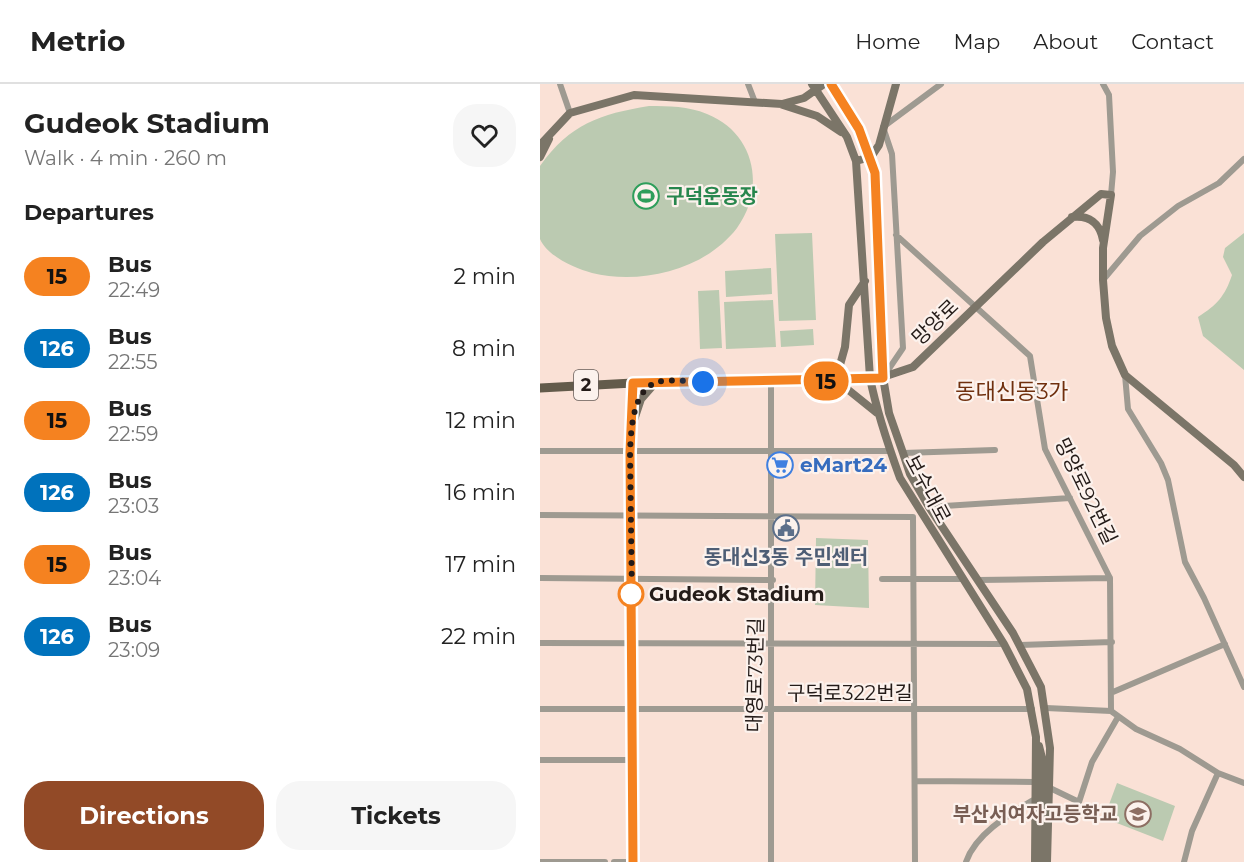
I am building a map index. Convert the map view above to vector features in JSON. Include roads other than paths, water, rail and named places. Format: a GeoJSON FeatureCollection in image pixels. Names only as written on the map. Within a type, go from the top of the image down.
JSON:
{"type":"FeatureCollection","features":[{"type":"Feature","properties":{"kind":"main road","name":"보수대로"},"geometry":{"type":"LineString","coordinates":[[831,84],[859,129],[875,173],[883,378],[889,413],[910,474],[929,507],[1020,645],[1036,673],[1046,708],[1050,788],[1047,862]]}},
{"type":"Feature","properties":{"kind":"main road"},"geometry":{"type":"LineString","coordinates":[[856,161],[871,157],[879,145],[896,84]]}},
{"type":"Feature","properties":{"kind":"main road"},"geometry":{"type":"LineString","coordinates":[[782,104],[804,98],[817,86]]}},
{"type":"Feature","properties":{"kind":"main road","name":"보수대로"},"geometry":{"type":"LineString","coordinates":[[817,86],[847,137],[856,161],[870,378],[877,413],[890,451],[916,515],[926,522],[963,579],[1004,644],[1027,688],[1036,737],[1035,862]]}},
{"type":"Feature","properties":{"kind":"main road"},"geometry":{"type":"LineString","coordinates":[[540,145],[570,114],[634,95],[782,104],[817,116],[847,137]]}},
{"type":"Feature","properties":{"kind":"main road"},"geometry":{"type":"LineString","coordinates":[[540,157],[550,136]]}},
{"type":"Feature","properties":{"kind":"main road","name":"망양로"},"geometry":{"type":"LineString","coordinates":[[540,388],[657,382],[823,381],[883,378],[913,368],[1072,217],[1101,194],[1111,195]]}},
{"type":"Feature","properties":{"kind":"main road"},"geometry":{"type":"LineString","coordinates":[[1103,248],[1111,195]]}},
{"type":"Feature","properties":{"kind":"main road"},"geometry":{"type":"LineString","coordinates":[[1072,217],[1084,217],[1096,224],[1102,235],[1106,318],[1112,346],[1125,375],[1234,465],[1244,477]]}},
{"type":"Feature","properties":{"kind":"main road"},"geometry":{"type":"LineString","coordinates":[[823,381],[840,365],[846,348],[849,305],[865,281]]}},
{"type":"Feature","properties":{"kind":"main road"},"geometry":{"type":"LineString","coordinates":[[836,380],[877,413]]}},
{"type":"Feature","properties":{"kind":"main road"},"geometry":{"type":"LineString","coordinates":[[631,429],[640,399],[647,389],[657,382]]}},
{"type":"Feature","properties":{"kind":"main road"},"geometry":{"type":"LineString","coordinates":[[633,383],[630,452],[633,862]]}},
{"type":"Feature","properties":{"kind":"main road"},"geometry":{"type":"LineString","coordinates":[[926,522],[924,512],[927,510],[936,517]]}},
{"type":"Feature","properties":{"kind":"main road"},"geometry":{"type":"LineString","coordinates":[[1036,737],[1043,762],[1041,862]]}},
{"type":"Feature","properties":{"kind":"street"},"geometry":{"type":"LineString","coordinates":[[560,84],[570,114]]}},
{"type":"Feature","properties":{"kind":"street"},"geometry":{"type":"LineString","coordinates":[[748,84],[755,102]]}},
{"type":"Feature","properties":{"kind":"street"},"geometry":{"type":"LineString","coordinates":[[883,378],[903,348],[892,154],[883,127],[941,84]]}},
{"type":"Feature","properties":{"kind":"street"},"geometry":{"type":"LineString","coordinates":[[1103,84],[1109,95]]}},
{"type":"Feature","properties":{"kind":"street"},"geometry":{"type":"LineString","coordinates":[[1109,84],[1113,172],[1111,195]]}},
{"type":"Feature","properties":{"kind":"street"},"geometry":{"type":"LineString","coordinates":[[1103,280],[1140,236],[1178,206],[1219,183],[1244,159]]}},
{"type":"Feature","properties":{"kind":"street"},"geometry":{"type":"LineString","coordinates":[[896,235],[977,307]]}},
{"type":"Feature","properties":{"kind":"street","name":"망양로92번길"},"geometry":{"type":"LineString","coordinates":[[977,307],[1030,356],[1045,449],[1110,578],[1113,692],[1111,711]]}},
{"type":"Feature","properties":{"kind":"street"},"geometry":{"type":"LineString","coordinates":[[1125,375],[1128,409],[1161,463],[1168,480],[1185,562],[1244,687]]}},
{"type":"Feature","properties":{"kind":"street","name":"대영로73번길"},"geometry":{"type":"LineString","coordinates":[[771,381],[773,580],[771,862]]}},
{"type":"Feature","properties":{"kind":"street"},"geometry":{"type":"LineString","coordinates":[[903,453],[995,450]]}},
{"type":"Feature","properties":{"kind":"street"},"geometry":{"type":"LineString","coordinates":[[540,451],[890,451]]}},
{"type":"Feature","properties":{"kind":"street"},"geometry":{"type":"LineString","coordinates":[[929,507],[1070,498]]}},
{"type":"Feature","properties":{"kind":"street"},"geometry":{"type":"LineString","coordinates":[[540,515],[916,515],[915,862]]}},
{"type":"Feature","properties":{"kind":"street"},"geometry":{"type":"LineString","coordinates":[[540,578],[773,580]]}},
{"type":"Feature","properties":{"kind":"street"},"geometry":{"type":"LineString","coordinates":[[978,580],[1110,578]]}},
{"type":"Feature","properties":{"kind":"street"},"geometry":{"type":"LineString","coordinates":[[882,579],[963,579]]}},
{"type":"Feature","properties":{"kind":"street"},"geometry":{"type":"LineString","coordinates":[[540,642],[1004,644]]}},
{"type":"Feature","properties":{"kind":"street"},"geometry":{"type":"LineString","coordinates":[[1020,645],[1112,642]]}},
{"type":"Feature","properties":{"kind":"street"},"geometry":{"type":"LineString","coordinates":[[1113,692],[1225,644]]}},
{"type":"Feature","properties":{"kind":"street"},"geometry":{"type":"LineString","coordinates":[[1046,708],[1111,711],[1144,733],[1180,748],[1218,773],[1244,783]]}},
{"type":"Feature","properties":{"kind":"street","name":"구덕로322번길"},"geometry":{"type":"LineString","coordinates":[[540,709],[1032,709]]}},
{"type":"Feature","properties":{"kind":"street"},"geometry":{"type":"LineString","coordinates":[[1050,788],[1078,802],[1092,762],[1119,717]]}},
{"type":"Feature","properties":{"kind":"street"},"geometry":{"type":"LineString","coordinates":[[540,760],[633,760]]}},
{"type":"Feature","properties":{"kind":"street"},"geometry":{"type":"LineString","coordinates":[[1184,862],[1192,831],[1218,773]]}},
{"type":"Feature","properties":{"kind":"street"},"geometry":{"type":"LineString","coordinates":[[916,781],[1035,782]]}},
{"type":"Feature","properties":{"kind":"street"},"geometry":{"type":"LineString","coordinates":[[966,862],[970,851],[1002,819],[1035,799]]}},
{"type":"Feature","properties":{"kind":"street"},"geometry":{"type":"LineString","coordinates":[[540,862],[605,862]]}},
{"type":"Feature","properties":{"kind":"street"},"geometry":{"type":"LineString","coordinates":[[614,862],[633,862]]}},
{"type":"Feature","properties":{"kind":"place","name":"구덕운동장"},"geometry":{"type":"Point","coordinates":[646,196]}},
{"type":"Feature","properties":{"kind":"place","name":"eMart24"},"geometry":{"type":"Point","coordinates":[780,465]}},
{"type":"Feature","properties":{"kind":"place","name":"동대신3동 주민센터"},"geometry":{"type":"Point","coordinates":[786,528]}},
{"type":"Feature","properties":{"kind":"place","name":"Gudeok Stadium"},"geometry":{"type":"Point","coordinates":[631,594]}},
{"type":"Feature","properties":{"kind":"place","name":"부산서여자고등학교"},"geometry":{"type":"Point","coordinates":[1138,814]}},
{"type":"Feature","properties":{"kind":"district","name":"동대신동3가"},"geometry":{"type":"Point","coordinates":[1012,391]}}]}
